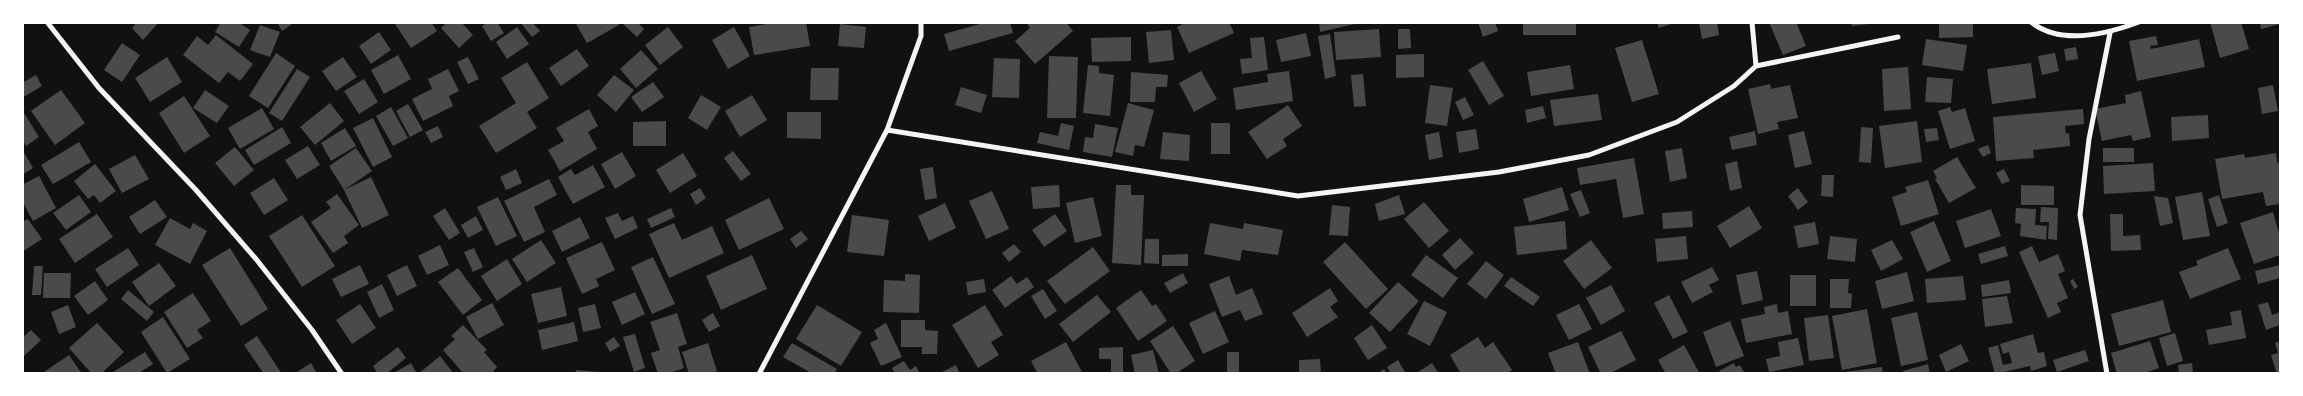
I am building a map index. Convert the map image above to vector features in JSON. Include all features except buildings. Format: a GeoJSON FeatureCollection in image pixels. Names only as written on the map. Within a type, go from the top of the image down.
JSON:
{"type":"FeatureCollection","features":[{"type":"Feature","properties":{"kind":"street"},"geometry":{"type":"LineString","coordinates":[[47,22],[99,88],[196,190],[256,259],[312,330],[342,374]]}},
{"type":"Feature","properties":{"kind":"street"},"geometry":{"type":"LineString","coordinates":[[759,374],[887,130],[921,36],[921,22]]}},
{"type":"Feature","properties":{"kind":"street"},"geometry":{"type":"LineString","coordinates":[[1752,22],[1756,66]]}},
{"type":"Feature","properties":{"kind":"street"},"geometry":{"type":"LineString","coordinates":[[2031,22],[2039,29],[2064,36],[2110,33],[2139,22]]}},
{"type":"Feature","properties":{"kind":"street"},"geometry":{"type":"LineString","coordinates":[[2107,374],[2080,215],[2089,139],[2110,33]]}},
{"type":"Feature","properties":{"kind":"street"},"geometry":{"type":"LineString","coordinates":[[887,130],[1298,196],[1499,172],[1589,155],[1677,122],[1734,86],[1756,66],[1898,37]]}}]}
